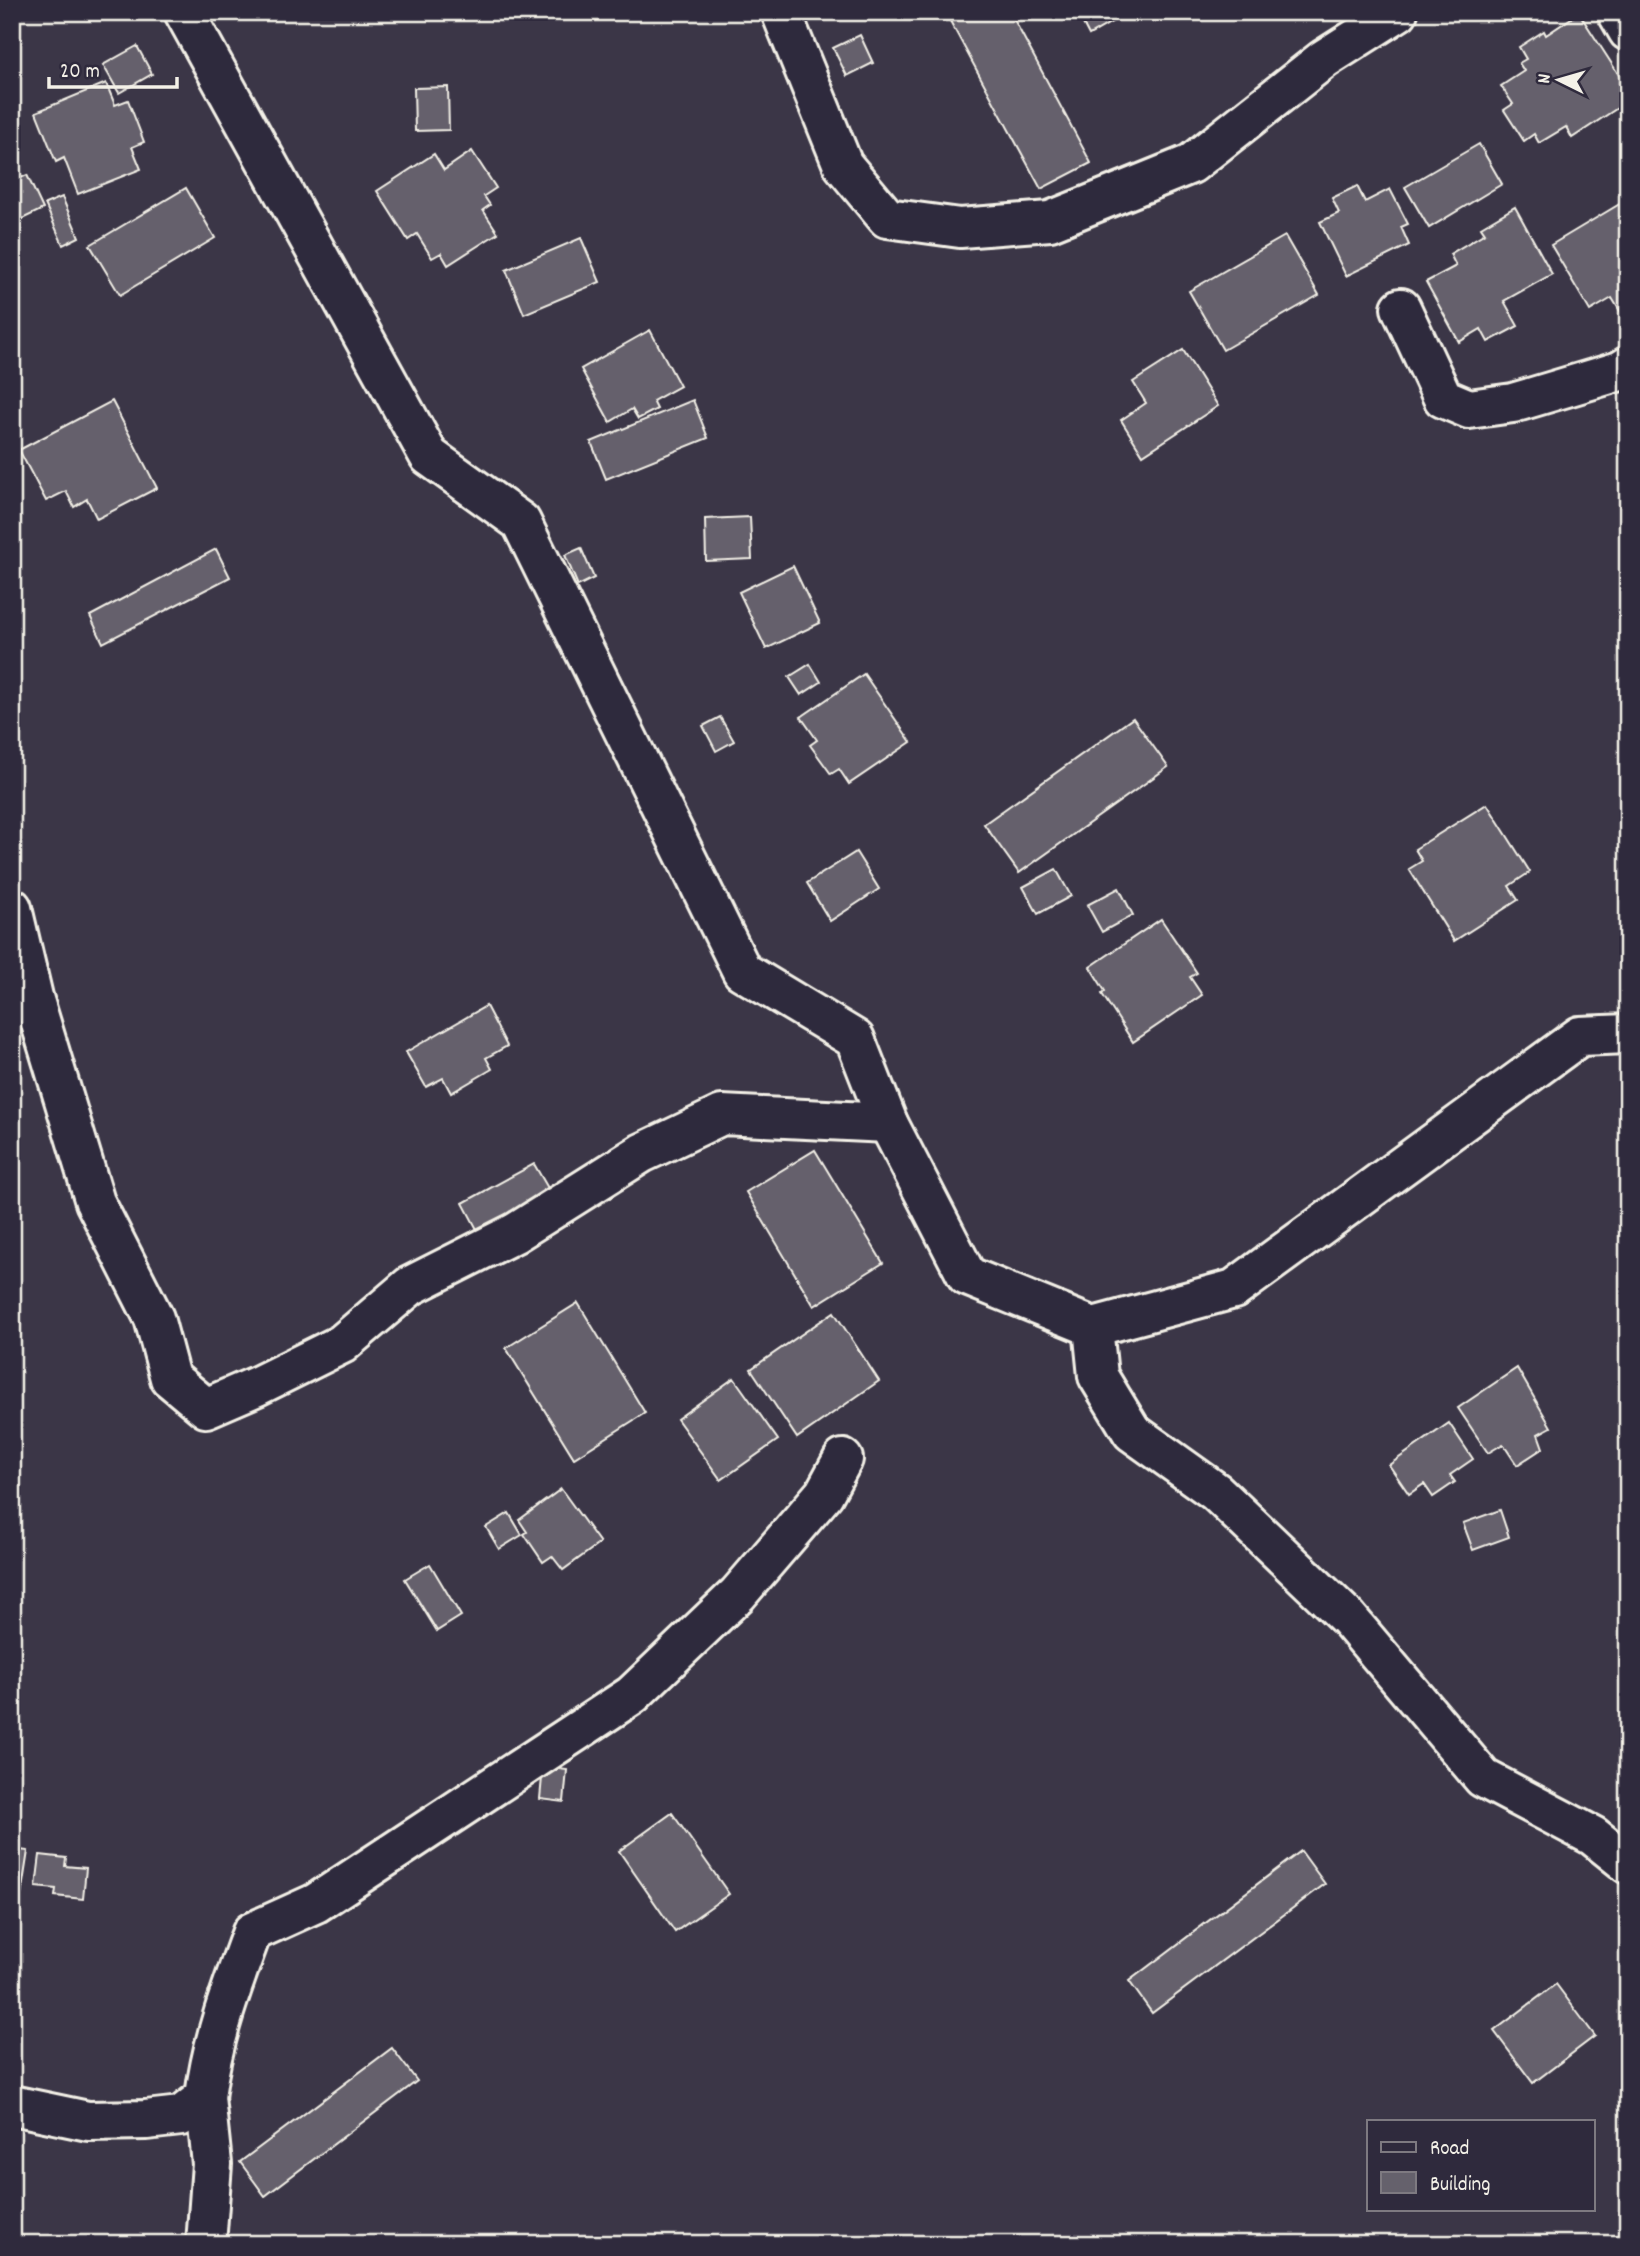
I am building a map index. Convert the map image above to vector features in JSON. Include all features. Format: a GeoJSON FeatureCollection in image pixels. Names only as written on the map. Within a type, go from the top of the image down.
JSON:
{"type":"FeatureCollection","features":[{"type":"Feature","properties":{"kind":"street"},"geometry":{"type":"LineString","coordinates":[[184,12],[429,456],[521,522],[743,971],[855,1039],[888,1123],[967,1276],[1093,1327],[1234,1289],[1580,1036],[1628,1034]]}},
{"type":"Feature","properties":{"kind":"street"},"geometry":{"type":"LineString","coordinates":[[781,12],[843,165],[887,218],[960,228],[1050,221],[1191,164],[1324,60],[1398,12]]}},
{"type":"Feature","properties":{"kind":"street"},"geometry":{"type":"LineString","coordinates":[[1617,12],[1628,31]]}},
{"type":"Feature","properties":{"kind":"street"},"geometry":{"type":"LineString","coordinates":[[1401,308],[1443,398],[1469,409],[1513,403],[1620,371],[1628,366]]}},
{"type":"Feature","properties":{"kind":"street"},"geometry":{"type":"LineString","coordinates":[[12,908],[33,997],[95,1202],[154,1318],[170,1378],[206,1408],[342,1344],[410,1286],[515,1233],[642,1153],[722,1115],[888,1123]]}},
{"type":"Feature","properties":{"kind":"street"},"geometry":{"type":"LineString","coordinates":[[1093,1327],[1098,1376],[1132,1432],[1216,1492],[1348,1618],[1483,1778],[1593,1836],[1628,1864]]}},
{"type":"Feature","properties":{"kind":"street"},"geometry":{"type":"LineString","coordinates":[[205,2244],[212,2164],[205,2097],[209,2063],[230,1991],[252,1933],[316,1903],[632,1695],[738,1594],[824,1494],[843,1459]]}},
{"type":"Feature","properties":{"kind":"street"},"geometry":{"type":"LineString","coordinates":[[12,2105],[88,2121],[146,2120],[181,2116],[205,2097]]}},
{"type":"Feature","properties":{"kind":"building"},"geometry":{"type":"Polygon","coordinates":[[[967,12],[1010,12],[1091,163],[1041,189],[950,21],[967,12]]]}},
{"type":"Feature","properties":{"kind":"building"},"geometry":{"type":"Polygon","coordinates":[[[1077,12],[1129,12],[1089,35],[1077,12]]]}},
{"type":"Feature","properties":{"kind":"building"},"geometry":{"type":"Polygon","coordinates":[[[1579,13],[1628,89],[1628,101],[1572,138],[1566,127],[1539,143],[1534,134],[1524,141],[1504,110],[1513,104],[1501,86],[1524,71],[1519,63],[1526,59],[1519,47],[1544,31],[1546,35],[1579,13]]]}},
{"type":"Feature","properties":{"kind":"building"},"geometry":{"type":"Polygon","coordinates":[[[860,35],[873,63],[847,76],[833,48],[860,35]]]}},
{"type":"Feature","properties":{"kind":"building"},"geometry":{"type":"Polygon","coordinates":[[[137,46],[152,74],[119,93],[103,65],[137,46]]]}},
{"type":"Feature","properties":{"kind":"building"},"geometry":{"type":"Polygon","coordinates":[[[106,83],[115,105],[128,100],[144,142],[132,147],[141,169],[78,194],[64,158],[56,162],[36,112],[106,83]]]}},
{"type":"Feature","properties":{"kind":"building"},"geometry":{"type":"Polygon","coordinates":[[[448,87],[449,130],[415,131],[414,88],[448,87]]]}},
{"type":"Feature","properties":{"kind":"building"},"geometry":{"type":"Polygon","coordinates":[[[1479,144],[1502,184],[1429,228],[1405,187],[1479,144]]]}},
{"type":"Feature","properties":{"kind":"building"},"geometry":{"type":"Polygon","coordinates":[[[472,151],[496,188],[484,196],[490,205],[483,210],[498,233],[448,265],[441,253],[432,258],[417,234],[408,240],[377,191],[434,154],[444,170],[472,151]]]}},
{"type":"Feature","properties":{"kind":"building"},"geometry":{"type":"Polygon","coordinates":[[[27,175],[43,209],[18,221],[12,208],[12,182],[27,175]]]}},
{"type":"Feature","properties":{"kind":"building"},"geometry":{"type":"Polygon","coordinates":[[[1357,186],[1365,202],[1390,189],[1408,224],[1401,227],[1409,245],[1346,276],[1320,222],[1339,213],[1332,198],[1357,186]]]}},
{"type":"Feature","properties":{"kind":"building"},"geometry":{"type":"Polygon","coordinates":[[[186,188],[215,238],[120,295],[90,245],[186,188]]]}},
{"type":"Feature","properties":{"kind":"building"},"geometry":{"type":"Polygon","coordinates":[[[62,197],[79,237],[63,245],[45,204],[62,197]]]}},
{"type":"Feature","properties":{"kind":"building"},"geometry":{"type":"Polygon","coordinates":[[[1628,199],[1628,324],[1612,298],[1590,311],[1551,245],[1628,199]]]}},
{"type":"Feature","properties":{"kind":"building"},"geometry":{"type":"Polygon","coordinates":[[[1515,207],[1552,274],[1504,301],[1518,326],[1488,342],[1481,329],[1459,342],[1426,282],[1456,266],[1450,254],[1485,233],[1481,227],[1515,207]]]}},
{"type":"Feature","properties":{"kind":"building"},"geometry":{"type":"Polygon","coordinates":[[[1285,236],[1319,295],[1223,350],[1189,291],[1285,236]]]}},
{"type":"Feature","properties":{"kind":"building"},"geometry":{"type":"Polygon","coordinates":[[[581,238],[600,282],[524,314],[506,270],[581,238]]]}},
{"type":"Feature","properties":{"kind":"building"},"geometry":{"type":"Polygon","coordinates":[[[650,330],[680,386],[653,401],[657,409],[638,419],[632,409],[610,422],[581,369],[650,330]]]}},
{"type":"Feature","properties":{"kind":"building"},"geometry":{"type":"Polygon","coordinates":[[[1183,350],[1218,406],[1143,455],[1121,420],[1146,403],[1133,382],[1183,350]]]}},
{"type":"Feature","properties":{"kind":"building"},"geometry":{"type":"Polygon","coordinates":[[[693,400],[708,438],[606,479],[591,442],[693,400]]]}},
{"type":"Feature","properties":{"kind":"building"},"geometry":{"type":"Polygon","coordinates":[[[112,401],[157,488],[97,519],[87,499],[74,507],[66,491],[46,501],[19,450],[112,401]]]}},
{"type":"Feature","properties":{"kind":"building"},"geometry":{"type":"Polygon","coordinates":[[[750,517],[752,559],[706,561],[705,519],[750,517]]]}},
{"type":"Feature","properties":{"kind":"building"},"geometry":{"type":"Polygon","coordinates":[[[581,548],[594,578],[578,586],[565,555],[581,548]]]}},
{"type":"Feature","properties":{"kind":"building"},"geometry":{"type":"Polygon","coordinates":[[[216,549],[230,577],[103,643],[90,616],[216,549]]]}},
{"type":"Feature","properties":{"kind":"building"},"geometry":{"type":"Polygon","coordinates":[[[793,566],[820,623],[766,649],[739,592],[793,566]]]}},
{"type":"Feature","properties":{"kind":"building"},"geometry":{"type":"Polygon","coordinates":[[[810,664],[821,682],[801,695],[789,677],[810,664]]]}},
{"type":"Feature","properties":{"kind":"building"},"geometry":{"type":"Polygon","coordinates":[[[864,674],[911,742],[849,784],[839,769],[831,774],[810,745],[817,740],[801,717],[864,674]]]}},
{"type":"Feature","properties":{"kind":"building"},"geometry":{"type":"Polygon","coordinates":[[[720,717],[734,741],[716,751],[703,726],[720,717]]]}},
{"type":"Feature","properties":{"kind":"building"},"geometry":{"type":"Polygon","coordinates":[[[1133,718],[1168,767],[1019,873],[984,824],[1133,718]]]}},
{"type":"Feature","properties":{"kind":"building"},"geometry":{"type":"Polygon","coordinates":[[[1487,804],[1530,872],[1509,886],[1518,900],[1454,941],[1409,869],[1422,861],[1415,849],[1487,804]]]}},
{"type":"Feature","properties":{"kind":"building"},"geometry":{"type":"Polygon","coordinates":[[[856,852],[879,889],[830,921],[807,883],[856,852]]]}},
{"type":"Feature","properties":{"kind":"building"},"geometry":{"type":"Polygon","coordinates":[[[1056,869],[1071,896],[1038,914],[1023,887],[1056,869]]]}},
{"type":"Feature","properties":{"kind":"building"},"geometry":{"type":"Polygon","coordinates":[[[1119,888],[1133,915],[1102,932],[1087,905],[1119,888]]]}},
{"type":"Feature","properties":{"kind":"building"},"geometry":{"type":"Polygon","coordinates":[[[1161,919],[1197,973],[1190,977],[1202,995],[1133,1042],[1102,994],[1105,991],[1090,967],[1161,919]]]}},
{"type":"Feature","properties":{"kind":"building"},"geometry":{"type":"Polygon","coordinates":[[[486,1006],[507,1046],[486,1058],[492,1069],[451,1093],[443,1078],[426,1087],[406,1052],[486,1006]]]}},
{"type":"Feature","properties":{"kind":"building"},"geometry":{"type":"Polygon","coordinates":[[[815,1150],[883,1263],[814,1306],[746,1192],[815,1150]]]}},
{"type":"Feature","properties":{"kind":"building"},"geometry":{"type":"Polygon","coordinates":[[[534,1164],[552,1195],[480,1235],[463,1203],[534,1164]]]}},
{"type":"Feature","properties":{"kind":"building"},"geometry":{"type":"Polygon","coordinates":[[[578,1303],[645,1413],[574,1458],[506,1348],[578,1303]]]}},
{"type":"Feature","properties":{"kind":"building"},"geometry":{"type":"Polygon","coordinates":[[[834,1312],[879,1381],[797,1438],[751,1369],[834,1312]]]}},
{"type":"Feature","properties":{"kind":"building"},"geometry":{"type":"Polygon","coordinates":[[[1517,1368],[1551,1427],[1538,1434],[1543,1448],[1517,1465],[1503,1444],[1488,1453],[1458,1408],[1517,1368]]]}},
{"type":"Feature","properties":{"kind":"building"},"geometry":{"type":"Polygon","coordinates":[[[734,1378],[778,1440],[721,1480],[677,1419],[734,1378]]]}},
{"type":"Feature","properties":{"kind":"building"},"geometry":{"type":"Polygon","coordinates":[[[1449,1423],[1473,1459],[1450,1475],[1455,1482],[1433,1497],[1424,1484],[1409,1494],[1389,1465],[1449,1423]]]}},
{"type":"Feature","properties":{"kind":"building"},"geometry":{"type":"Polygon","coordinates":[[[561,1489],[600,1543],[563,1570],[552,1556],[543,1562],[524,1534],[527,1532],[519,1520],[561,1489]]]}},
{"type":"Feature","properties":{"kind":"building"},"geometry":{"type":"Polygon","coordinates":[[[1500,1510],[1509,1537],[1473,1550],[1463,1523],[1500,1510]]]}},
{"type":"Feature","properties":{"kind":"building"},"geometry":{"type":"Polygon","coordinates":[[[509,1513],[522,1535],[499,1549],[486,1527],[509,1513]]]}},
{"type":"Feature","properties":{"kind":"building"},"geometry":{"type":"Polygon","coordinates":[[[430,1564],[461,1616],[437,1631],[405,1579],[430,1564]]]}},
{"type":"Feature","properties":{"kind":"building"},"geometry":{"type":"Polygon","coordinates":[[[543,1767],[567,1770],[564,1802],[540,1799],[543,1767]]]}},
{"type":"Feature","properties":{"kind":"building"},"geometry":{"type":"Polygon","coordinates":[[[672,1813],[729,1894],[675,1932],[619,1851],[672,1813]]]}},
{"type":"Feature","properties":{"kind":"building"},"geometry":{"type":"Polygon","coordinates":[[[12,1849],[28,1851],[18,1915],[12,1914],[12,1849]]]}},
{"type":"Feature","properties":{"kind":"building"},"geometry":{"type":"Polygon","coordinates":[[[1301,1851],[1325,1884],[1152,2013],[1129,1981],[1301,1851]]]}},
{"type":"Feature","properties":{"kind":"building"},"geometry":{"type":"Polygon","coordinates":[[[40,1855],[66,1858],[65,1866],[86,1868],[83,1899],[55,1896],[56,1889],[36,1887],[40,1855]]]}},
{"type":"Feature","properties":{"kind":"building"},"geometry":{"type":"Polygon","coordinates":[[[1556,1984],[1595,2036],[1533,2083],[1494,2031],[1556,1984]]]}},
{"type":"Feature","properties":{"kind":"building"},"geometry":{"type":"Polygon","coordinates":[[[392,2048],[417,2081],[265,2196],[240,2162],[392,2048]]]}}]}
